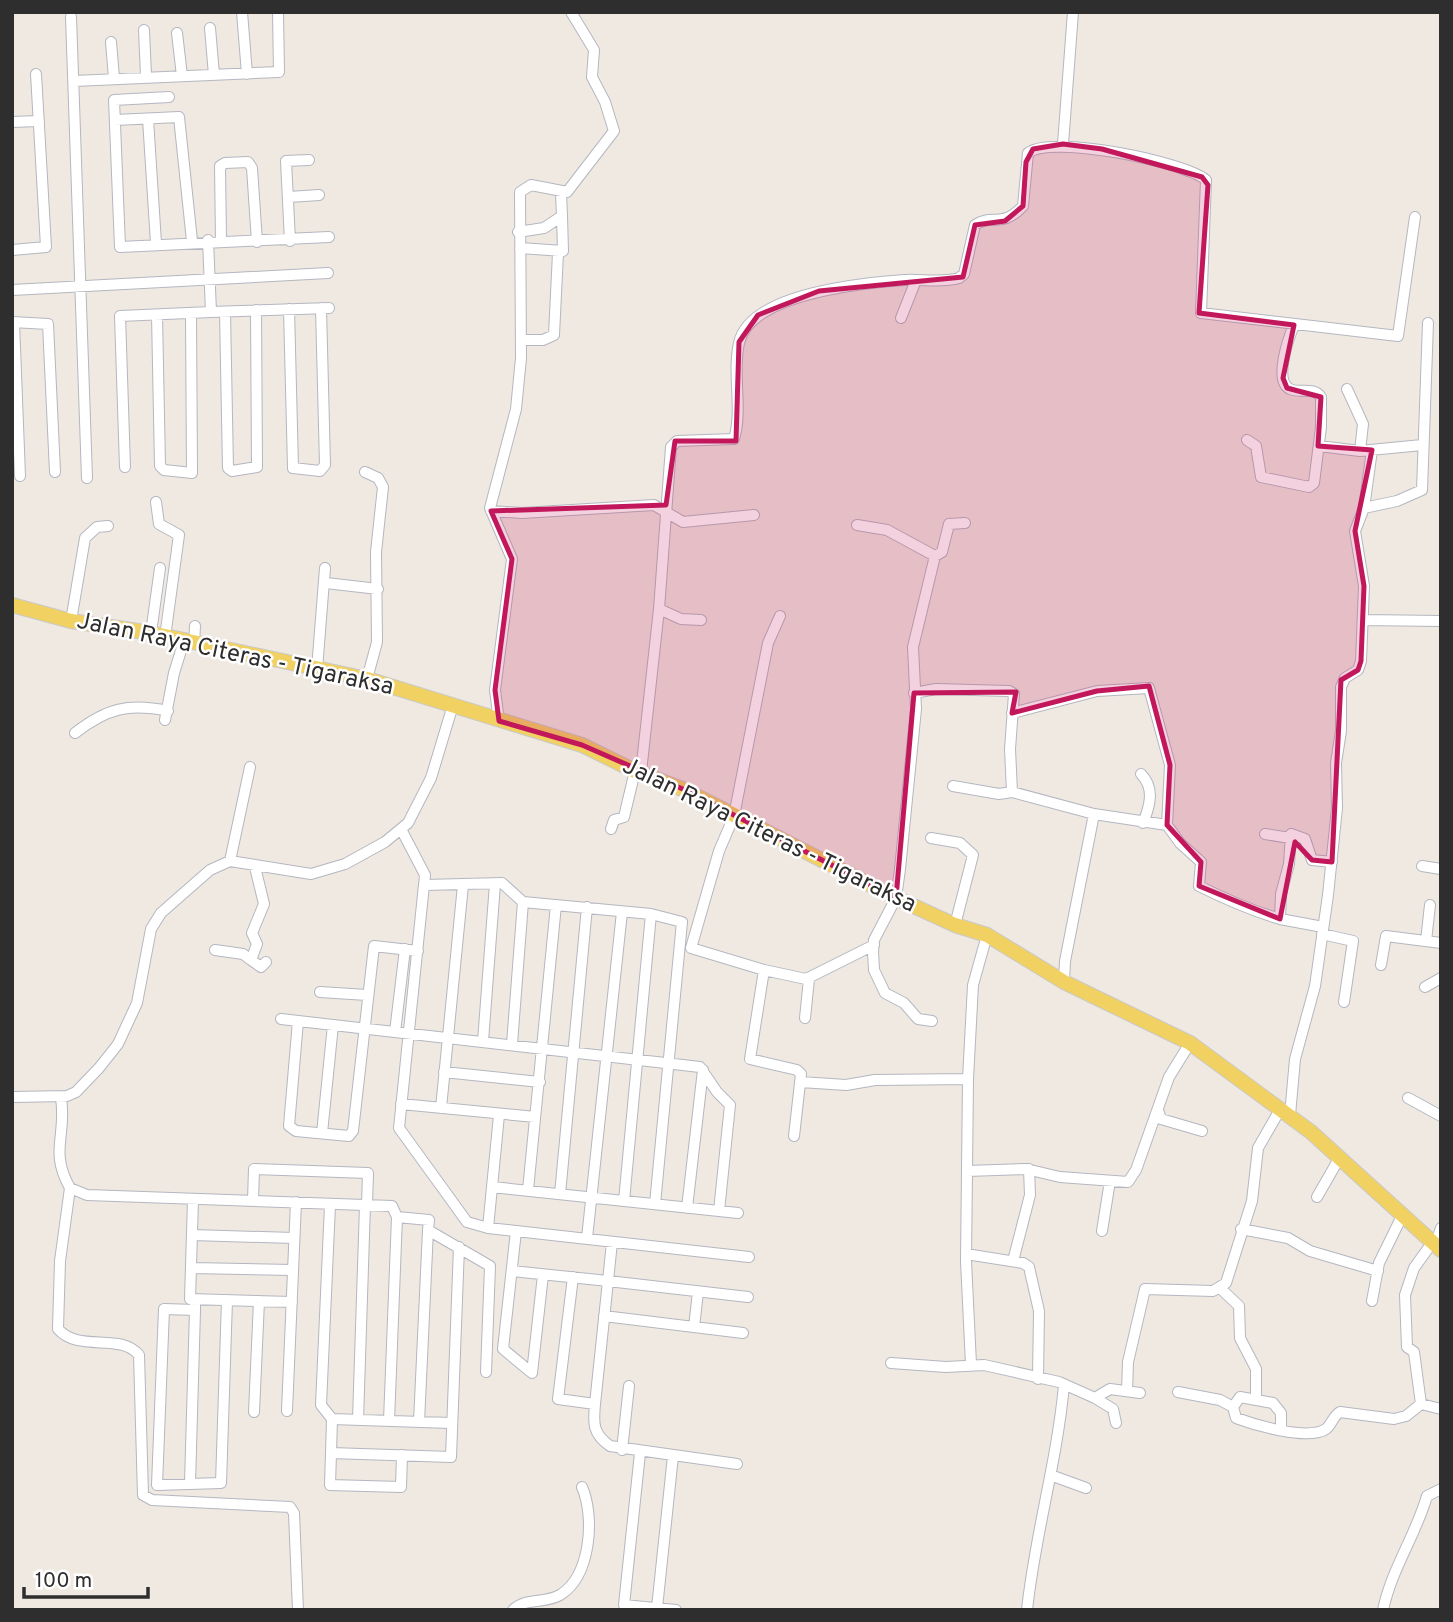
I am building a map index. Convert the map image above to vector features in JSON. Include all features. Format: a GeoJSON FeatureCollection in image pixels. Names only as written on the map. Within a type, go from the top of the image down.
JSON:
{"type":"FeatureCollection","features":[{"type":"Feature","properties":{"kind":"main road","name":"Jalan Raya Citeras - Tigaraksa"},"geometry":{"type":"LineString","coordinates":[[12,605],[71,621],[151,633],[366,679],[582,745],[734,816],[896,898],[955,925],[987,935],[1063,982],[1190,1043],[1237,1080],[1286,1112],[1340,1157],[1436,1246]]}},
{"type":"Feature","properties":{"kind":"street"},"geometry":{"type":"LineString","coordinates":[[242,12],[247,74]]}},
{"type":"Feature","properties":{"kind":"street"},"geometry":{"type":"LineString","coordinates":[[74,81],[247,74],[281,70],[278,12]]}},
{"type":"Feature","properties":{"kind":"street"},"geometry":{"type":"LineString","coordinates":[[499,721],[495,690],[512,559],[491,511],[516,410],[521,340],[518,232],[520,191],[523,187],[547,186],[561,193],[567,192],[614,131],[605,102],[592,77],[594,50],[571,12]]}},
{"type":"Feature","properties":{"kind":"street"},"geometry":{"type":"LineString","coordinates":[[1063,144],[1073,12]]}},
{"type":"Feature","properties":{"kind":"street"},"geometry":{"type":"LineString","coordinates":[[71,17],[87,478]]}},
{"type":"Feature","properties":{"kind":"street"},"geometry":{"type":"LineString","coordinates":[[210,28],[214,75]]}},
{"type":"Feature","properties":{"kind":"street"},"geometry":{"type":"LineString","coordinates":[[144,30],[146,76]]}},
{"type":"Feature","properties":{"kind":"street"},"geometry":{"type":"LineString","coordinates":[[177,33],[181,76]]}},
{"type":"Feature","properties":{"kind":"street"},"geometry":{"type":"LineString","coordinates":[[111,42],[114,78]]}},
{"type":"Feature","properties":{"kind":"street"},"geometry":{"type":"LineString","coordinates":[[12,250],[46,247],[36,74]]}},
{"type":"Feature","properties":{"kind":"street"},"geometry":{"type":"LineString","coordinates":[[169,97],[114,100],[120,247],[208,240],[257,242],[329,237]]}},
{"type":"Feature","properties":{"kind":"street"},"geometry":{"type":"LineString","coordinates":[[115,120],[179,117],[192,241]]}},
{"type":"Feature","properties":{"kind":"street"},"geometry":{"type":"LineString","coordinates":[[148,119],[156,243]]}},
{"type":"Feature","properties":{"kind":"street"},"geometry":{"type":"LineString","coordinates":[[12,122],[39,121]]}},
{"type":"Feature","properties":{"kind":"street"},"geometry":{"type":"LineString","coordinates":[[611,829],[614,820],[624,817],[638,772],[659,610],[665,511],[673,444],[677,441],[730,441],[735,437],[738,342],[749,323],[767,311],[820,291],[916,280],[952,280],[964,274],[975,225],[980,222],[1004,221],[1023,206],[1028,153],[1063,144],[1153,162],[1205,178],[1208,185],[1200,313],[1398,336],[1415,217]]}},
{"type":"Feature","properties":{"kind":"street"},"geometry":{"type":"LineString","coordinates":[[290,241],[286,161],[309,160]]}},
{"type":"Feature","properties":{"kind":"street"},"geometry":{"type":"LineString","coordinates":[[221,241],[220,166],[225,163],[248,162],[252,169],[257,242]]}},
{"type":"Feature","properties":{"kind":"street"},"geometry":{"type":"LineString","coordinates":[[520,248],[558,253],[564,248],[561,193]]}},
{"type":"Feature","properties":{"kind":"street"},"geometry":{"type":"LineString","coordinates":[[289,197],[319,195]]}},
{"type":"Feature","properties":{"kind":"street"},"geometry":{"type":"LineString","coordinates":[[518,232],[544,228],[562,216]]}},
{"type":"Feature","properties":{"kind":"street"},"geometry":{"type":"LineString","coordinates":[[208,240],[211,312]]}},
{"type":"Feature","properties":{"kind":"street"},"geometry":{"type":"LineString","coordinates":[[521,340],[543,340],[554,335],[558,253]]}},
{"type":"Feature","properties":{"kind":"street"},"geometry":{"type":"LineString","coordinates":[[12,289],[328,273]]}},
{"type":"Feature","properties":{"kind":"street"},"geometry":{"type":"LineString","coordinates":[[901,318],[916,280]]}},
{"type":"Feature","properties":{"kind":"street"},"geometry":{"type":"LineString","coordinates":[[125,467],[120,316],[191,314],[211,312],[225,312],[256,310],[289,309],[325,308],[325,465],[320,471],[293,468],[289,309]]}},
{"type":"Feature","properties":{"kind":"street"},"geometry":{"type":"LineString","coordinates":[[225,312],[228,468],[232,471],[255,470],[256,310]]}},
{"type":"Feature","properties":{"kind":"street"},"geometry":{"type":"LineString","coordinates":[[158,315],[160,466],[164,470],[192,473],[191,314]]}},
{"type":"Feature","properties":{"kind":"street"},"geometry":{"type":"LineString","coordinates":[[20,476],[13,322],[48,324],[55,472]]}},
{"type":"Feature","properties":{"kind":"street"},"geometry":{"type":"LineString","coordinates":[[1364,508],[1419,493],[1422,488],[1428,323]]}},
{"type":"Feature","properties":{"kind":"street"},"geometry":{"type":"LineString","coordinates":[[1247,440],[1256,446],[1261,477],[1309,487],[1315,479],[1321,397],[1312,391],[1290,388],[1283,378],[1282,364],[1294,325]]}},
{"type":"Feature","properties":{"kind":"street"},"geometry":{"type":"LineString","coordinates":[[1347,389],[1364,407],[1360,451]]}},
{"type":"Feature","properties":{"kind":"street"},"geometry":{"type":"LineString","coordinates":[[1319,446],[1360,451],[1422,445]]}},
{"type":"Feature","properties":{"kind":"street"},"geometry":{"type":"LineString","coordinates":[[1127,1391],[1128,1362],[1145,1289],[1213,1291],[1220,1288],[1228,1276],[1252,1201],[1258,1148],[1286,1112],[1295,1059],[1315,986],[1332,862],[1338,808],[1336,763],[1341,731],[1341,687],[1345,678],[1360,666],[1362,574],[1355,531],[1364,508],[1372,450]]}},
{"type":"Feature","properties":{"kind":"street"},"geometry":{"type":"LineString","coordinates":[[365,472],[378,478],[383,487],[376,552],[377,642],[366,679]]}},
{"type":"Feature","properties":{"kind":"street"},"geometry":{"type":"LineString","coordinates":[[156,502],[156,520],[179,535],[165,637]]}},
{"type":"Feature","properties":{"kind":"street"},"geometry":{"type":"LineString","coordinates":[[491,511],[522,513],[654,505],[670,517],[683,522],[754,515]]}},
{"type":"Feature","properties":{"kind":"street"},"geometry":{"type":"LineString","coordinates":[[932,1021],[918,1019],[904,1003],[885,993],[874,970],[874,945],[896,898],[910,768],[914,693],[913,647],[935,556],[942,552],[949,524],[965,523]]}},
{"type":"Feature","properties":{"kind":"street"},"geometry":{"type":"LineString","coordinates":[[857,525],[887,530],[935,556]]}},
{"type":"Feature","properties":{"kind":"street"},"geometry":{"type":"LineString","coordinates":[[71,621],[85,538],[97,527],[108,526]]}},
{"type":"Feature","properties":{"kind":"street"},"geometry":{"type":"LineString","coordinates":[[151,633],[160,568]]}},
{"type":"Feature","properties":{"kind":"street"},"geometry":{"type":"LineString","coordinates":[[317,669],[326,568]]}},
{"type":"Feature","properties":{"kind":"street"},"geometry":{"type":"LineString","coordinates":[[326,583],[378,589]]}},
{"type":"Feature","properties":{"kind":"street"},"geometry":{"type":"LineString","coordinates":[[659,610],[681,619],[701,621]]}},
{"type":"Feature","properties":{"kind":"street"},"geometry":{"type":"LineString","coordinates":[[780,616],[768,643],[734,816],[719,851],[691,948],[764,970],[809,979],[838,960],[874,945]]}},
{"type":"Feature","properties":{"kind":"street"},"geometry":{"type":"LineString","coordinates":[[1363,620],[1441,621]]}},
{"type":"Feature","properties":{"kind":"street"},"geometry":{"type":"LineString","coordinates":[[75,733],[93,719],[133,705],[167,716],[174,673],[195,626]]}},
{"type":"Feature","properties":{"kind":"street"},"geometry":{"type":"LineString","coordinates":[[914,693],[947,688],[1009,691],[1014,700],[1013,792]]}},
{"type":"Feature","properties":{"kind":"street"},"geometry":{"type":"LineString","coordinates":[[1012,713],[1097,691],[1149,688],[1170,765],[1167,825],[1180,843],[1201,862],[1198,884],[1261,915],[1353,942],[1344,1002]]}},
{"type":"Feature","properties":{"kind":"street"},"geometry":{"type":"LineString","coordinates":[[12,1097],[61,1098],[76,1092],[118,1044],[137,1003],[151,929],[161,914],[210,870],[230,861],[311,874],[345,864],[385,842],[408,823],[431,779],[453,705]]}},
{"type":"Feature","properties":{"kind":"street"},"geometry":{"type":"LineString","coordinates":[[230,861],[250,767]]}},
{"type":"Feature","properties":{"kind":"street"},"geometry":{"type":"LineString","coordinates":[[1141,774],[1147,780],[1150,793],[1150,805],[1143,822]]}},
{"type":"Feature","properties":{"kind":"street"},"geometry":{"type":"LineString","coordinates":[[953,786],[999,794],[1013,792],[1094,814],[1167,825]]}},
{"type":"Feature","properties":{"kind":"street"},"geometry":{"type":"LineString","coordinates":[[1063,982],[1094,814]]}},
{"type":"Feature","properties":{"kind":"street"},"geometry":{"type":"LineString","coordinates":[[401,829],[425,875],[425,885],[399,1128],[467,1222],[488,1228],[749,1258]]}},
{"type":"Feature","properties":{"kind":"street"},"geometry":{"type":"LineString","coordinates":[[1265,834],[1290,838]]}},
{"type":"Feature","properties":{"kind":"street"},"geometry":{"type":"LineString","coordinates":[[1280,919],[1280,894],[1289,864],[1292,834],[1305,839],[1312,860],[1332,862]]}},
{"type":"Feature","properties":{"kind":"street"},"geometry":{"type":"LineString","coordinates":[[931,838],[960,843],[973,855],[955,925]]}},
{"type":"Feature","properties":{"kind":"street"},"geometry":{"type":"LineString","coordinates":[[1422,866],[1441,869]]}},
{"type":"Feature","properties":{"kind":"street"},"geometry":{"type":"LineString","coordinates":[[251,960],[257,944],[251,933],[264,904],[255,867]]}},
{"type":"Feature","properties":{"kind":"street"},"geometry":{"type":"LineString","coordinates":[[425,885],[502,883],[523,902],[651,914],[682,922],[671,1062],[655,1204]]}},
{"type":"Feature","properties":{"kind":"street"},"geometry":{"type":"LineString","coordinates":[[483,1041],[495,884]]}},
{"type":"Feature","properties":{"kind":"street"},"geometry":{"type":"LineString","coordinates":[[441,1108],[463,885]]}},
{"type":"Feature","properties":{"kind":"street"},"geometry":{"type":"LineString","coordinates":[[512,1044],[523,902]]}},
{"type":"Feature","properties":{"kind":"street"},"geometry":{"type":"LineString","coordinates":[[528,1190],[556,905]]}},
{"type":"Feature","properties":{"kind":"street"},"geometry":{"type":"LineString","coordinates":[[1426,941],[1430,905]]}},
{"type":"Feature","properties":{"kind":"street"},"geometry":{"type":"LineString","coordinates":[[560,1194],[587,907]]}},
{"type":"Feature","properties":{"kind":"street"},"geometry":{"type":"LineString","coordinates":[[587,1238],[622,912]]}},
{"type":"Feature","properties":{"kind":"street"},"geometry":{"type":"LineString","coordinates":[[624,1201],[651,914]]}},
{"type":"Feature","properties":{"kind":"street"},"geometry":{"type":"LineString","coordinates":[[971,1364],[966,1254],[968,1079],[973,985],[987,935]]}},
{"type":"Feature","properties":{"kind":"street"},"geometry":{"type":"LineString","coordinates":[[1381,965],[1386,936],[1441,943]]}},
{"type":"Feature","properties":{"kind":"street"},"geometry":{"type":"LineString","coordinates":[[298,1021],[289,1126],[296,1131],[346,1136],[352,1133],[374,946],[418,951]]}},
{"type":"Feature","properties":{"kind":"street"},"geometry":{"type":"LineString","coordinates":[[395,1032],[405,949]]}},
{"type":"Feature","properties":{"kind":"street"},"geometry":{"type":"LineString","coordinates":[[215,950],[243,954],[261,967],[266,962]]}},
{"type":"Feature","properties":{"kind":"street"},"geometry":{"type":"LineString","coordinates":[[764,970],[750,1059],[797,1070],[801,1074],[794,1136]]}},
{"type":"Feature","properties":{"kind":"street"},"geometry":{"type":"LineString","coordinates":[[1425,987],[1441,978]]}},
{"type":"Feature","properties":{"kind":"street"},"geometry":{"type":"LineString","coordinates":[[805,1018],[809,979]]}},
{"type":"Feature","properties":{"kind":"street"},"geometry":{"type":"LineString","coordinates":[[320,992],[367,995]]}},
{"type":"Feature","properties":{"kind":"street"},"geometry":{"type":"LineString","coordinates":[[281,1019],[692,1064],[703,1070],[716,1092],[730,1105],[719,1211]]}},
{"type":"Feature","properties":{"kind":"street"},"geometry":{"type":"LineString","coordinates":[[322,1133],[332,1025]]}},
{"type":"Feature","properties":{"kind":"street"},"geometry":{"type":"LineString","coordinates":[[967,1171],[1029,1169],[1060,1177],[1122,1182],[1132,1179],[1169,1077],[1190,1043]]}},
{"type":"Feature","properties":{"kind":"street"},"geometry":{"type":"LineString","coordinates":[[687,1208],[703,1070]]}},
{"type":"Feature","properties":{"kind":"street"},"geometry":{"type":"LineString","coordinates":[[444,1072],[540,1082]]}},
{"type":"Feature","properties":{"kind":"street"},"geometry":{"type":"LineString","coordinates":[[801,1082],[846,1086],[861,1080],[968,1079]]}},
{"type":"Feature","properties":{"kind":"street"},"geometry":{"type":"LineString","coordinates":[[61,1098],[63,1113],[58,1164],[71,1188],[60,1261],[58,1329],[65,1336],[88,1343],[130,1347],[139,1355],[143,1495],[152,1500],[290,1507],[294,1513],[298,1610]]}},
{"type":"Feature","properties":{"kind":"street"},"geometry":{"type":"LineString","coordinates":[[1408,1098],[1441,1116]]}},
{"type":"Feature","properties":{"kind":"street"},"geometry":{"type":"LineString","coordinates":[[401,1104],[535,1117]]}},
{"type":"Feature","properties":{"kind":"street"},"geometry":{"type":"LineString","coordinates":[[1158,1110],[1161,1119],[1202,1130]]}},
{"type":"Feature","properties":{"kind":"street"},"geometry":{"type":"LineString","coordinates":[[488,1228],[499,1115]]}},
{"type":"Feature","properties":{"kind":"street"},"geometry":{"type":"LineString","coordinates":[[1317,1197],[1340,1157]]}},
{"type":"Feature","properties":{"kind":"street"},"geometry":{"type":"LineString","coordinates":[[253,1201],[254,1169],[368,1173],[358,1420]]}},
{"type":"Feature","properties":{"kind":"street"},"geometry":{"type":"LineString","coordinates":[[1013,1261],[1030,1195],[1029,1169]]}},
{"type":"Feature","properties":{"kind":"street"},"geometry":{"type":"LineString","coordinates":[[1102,1231],[1110,1181]]}},
{"type":"Feature","properties":{"kind":"street"},"geometry":{"type":"LineString","coordinates":[[492,1187],[738,1213]]}},
{"type":"Feature","properties":{"kind":"street"},"geometry":{"type":"LineString","coordinates":[[71,1188],[87,1195],[392,1206],[397,1217],[389,1421]]}},
{"type":"Feature","properties":{"kind":"street"},"geometry":{"type":"LineString","coordinates":[[190,1483],[195,1304],[190,1299],[193,1200]]}},
{"type":"Feature","properties":{"kind":"street"},"geometry":{"type":"LineString","coordinates":[[287,1411],[296,1202]]}},
{"type":"Feature","properties":{"kind":"street"},"geometry":{"type":"LineString","coordinates":[[330,1205],[321,1405],[332,1419],[330,1485],[401,1487],[402,1455]]}},
{"type":"Feature","properties":{"kind":"street"},"geometry":{"type":"LineString","coordinates":[[1372,1301],[1387,1241],[1402,1216]]}},
{"type":"Feature","properties":{"kind":"street"},"geometry":{"type":"LineString","coordinates":[[397,1217],[429,1220],[419,1422]]}},
{"type":"Feature","properties":{"kind":"street"},"geometry":{"type":"LineString","coordinates":[[1421,1404],[1414,1352],[1407,1347],[1403,1311],[1410,1274],[1436,1246],[1441,1228]]}},
{"type":"Feature","properties":{"kind":"street"},"geometry":{"type":"LineString","coordinates":[[1241,1229],[1288,1238],[1310,1251],[1378,1270]]}},
{"type":"Feature","properties":{"kind":"street"},"geometry":{"type":"LineString","coordinates":[[428,1230],[490,1266],[486,1372]]}},
{"type":"Feature","properties":{"kind":"street"},"geometry":{"type":"LineString","coordinates":[[516,1231],[503,1349],[532,1373],[543,1275]]}},
{"type":"Feature","properties":{"kind":"street"},"geometry":{"type":"LineString","coordinates":[[192,1236],[294,1238]]}},
{"type":"Feature","properties":{"kind":"street"},"geometry":{"type":"LineString","coordinates":[[612,1242],[593,1427],[600,1439],[622,1450],[737,1464]]}},
{"type":"Feature","properties":{"kind":"street"},"geometry":{"type":"LineString","coordinates":[[331,1453],[452,1457],[451,1423],[459,1247]]}},
{"type":"Feature","properties":{"kind":"street"},"geometry":{"type":"LineString","coordinates":[[966,1254],[1027,1265],[1032,1273],[1039,1311],[1038,1379]]}},
{"type":"Feature","properties":{"kind":"street"},"geometry":{"type":"LineString","coordinates":[[191,1268],[293,1270]]}},
{"type":"Feature","properties":{"kind":"street"},"geometry":{"type":"LineString","coordinates":[[512,1271],[748,1297]]}},
{"type":"Feature","properties":{"kind":"street"},"geometry":{"type":"LineString","coordinates":[[573,1277],[558,1399],[595,1404]]}},
{"type":"Feature","properties":{"kind":"street"},"geometry":{"type":"LineString","coordinates":[[1220,1288],[1239,1306],[1240,1338],[1256,1369],[1256,1398]]}},
{"type":"Feature","properties":{"kind":"street"},"geometry":{"type":"LineString","coordinates":[[694,1327],[698,1292]]}},
{"type":"Feature","properties":{"kind":"street"},"geometry":{"type":"LineString","coordinates":[[227,1300],[221,1483],[158,1485],[164,1309],[227,1300],[292,1302]]}},
{"type":"Feature","properties":{"kind":"street"},"geometry":{"type":"LineString","coordinates":[[254,1412],[259,1301]]}},
{"type":"Feature","properties":{"kind":"street"},"geometry":{"type":"LineString","coordinates":[[604,1316],[743,1333]]}},
{"type":"Feature","properties":{"kind":"street"},"geometry":{"type":"LineString","coordinates":[[891,1363],[946,1367],[971,1364],[1064,1385],[1113,1409],[1116,1423]]}},
{"type":"Feature","properties":{"kind":"street"},"geometry":{"type":"LineString","coordinates":[[1027,1610],[1034,1550],[1053,1476],[1064,1385]]}},
{"type":"Feature","properties":{"kind":"street"},"geometry":{"type":"LineString","coordinates":[[622,1450],[629,1386]]}},
{"type":"Feature","properties":{"kind":"street"},"geometry":{"type":"LineString","coordinates":[[1095,1398],[1110,1390],[1140,1393]]}},
{"type":"Feature","properties":{"kind":"street"},"geometry":{"type":"LineString","coordinates":[[1178,1392],[1220,1399],[1233,1407],[1236,1418],[1281,1430],[1318,1432],[1326,1429],[1340,1412],[1371,1419],[1398,1419],[1421,1404],[1441,1409]]}},
{"type":"Feature","properties":{"kind":"street"},"geometry":{"type":"LineString","coordinates":[[1233,1407],[1240,1397],[1273,1403],[1279,1409],[1281,1430]]}},
{"type":"Feature","properties":{"kind":"street"},"geometry":{"type":"LineString","coordinates":[[332,1419],[451,1423]]}},
{"type":"Feature","properties":{"kind":"street"},"geometry":{"type":"LineString","coordinates":[[639,1453],[624,1605],[676,1610]]}},
{"type":"Feature","properties":{"kind":"street"},"geometry":{"type":"LineString","coordinates":[[657,1608],[673,1457]]}},
{"type":"Feature","properties":{"kind":"street"},"geometry":{"type":"LineString","coordinates":[[1053,1476],[1086,1488]]}},
{"type":"Feature","properties":{"kind":"street"},"geometry":{"type":"LineString","coordinates":[[513,1610],[529,1601],[558,1596],[576,1578],[584,1556],[589,1524],[582,1487]]}},
{"type":"Feature","properties":{"kind":"street"},"geometry":{"type":"LineString","coordinates":[[1383,1610],[1391,1576],[1422,1518],[1427,1496],[1441,1489]]}},
{"type":"Feature","properties":{"kind":"highlighted area"},"geometry":{"type":"Polygon","coordinates":[[[1063,144],[1102,149],[1202,177],[1208,185],[1199,313],[1294,325],[1283,378],[1287,388],[1321,397],[1318,446],[1372,450],[1355,531],[1364,586],[1361,661],[1358,670],[1341,680],[1332,862],[1312,860],[1295,842],[1280,919],[1199,886],[1201,862],[1167,825],[1170,765],[1149,686],[1097,691],[1012,713],[1016,692],[914,693],[896,898],[685,790],[582,745],[499,721],[495,690],[512,559],[491,511],[666,505],[675,441],[736,441],[739,342],[758,315],[819,291],[963,277],[975,225],[1005,221],[1023,206],[1026,162],[1033,149],[1063,144]]]}}]}
